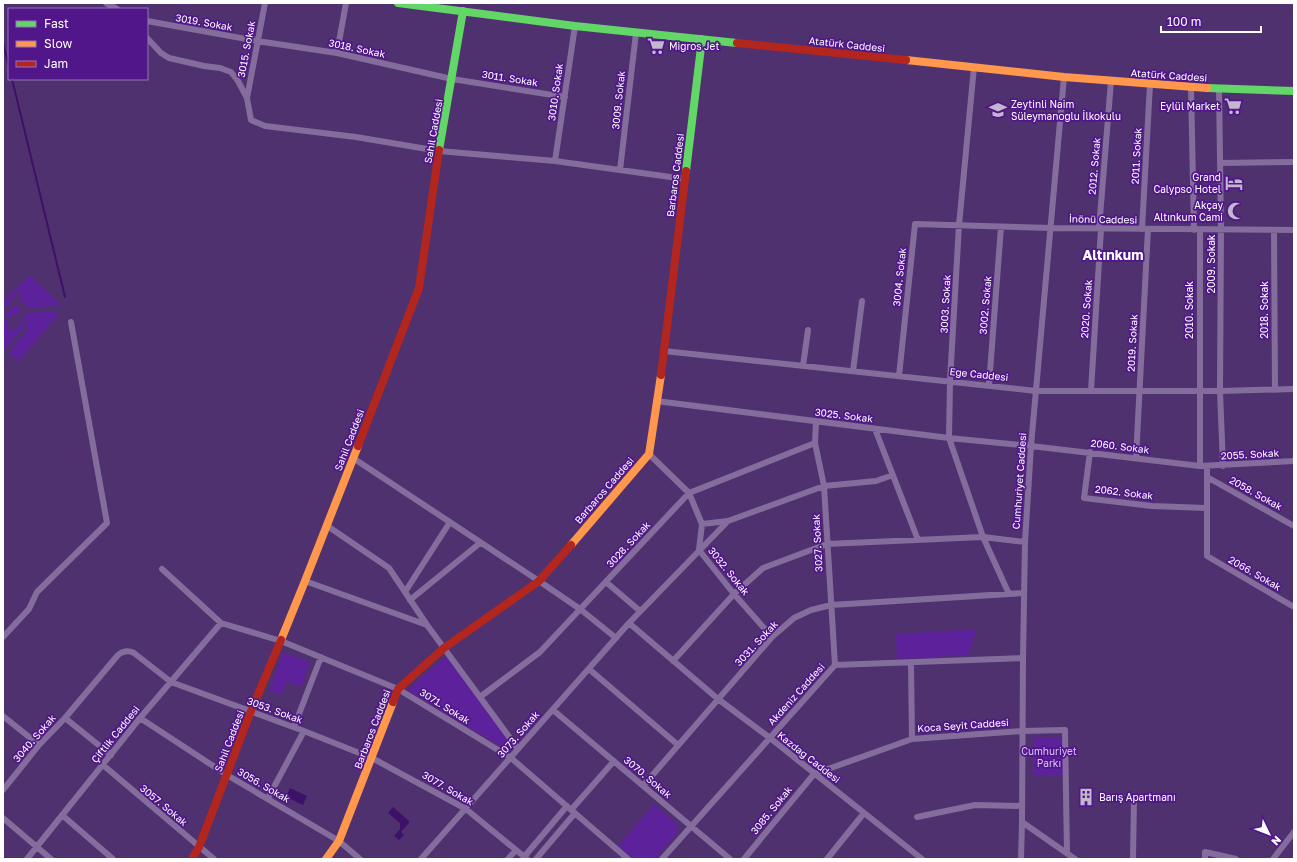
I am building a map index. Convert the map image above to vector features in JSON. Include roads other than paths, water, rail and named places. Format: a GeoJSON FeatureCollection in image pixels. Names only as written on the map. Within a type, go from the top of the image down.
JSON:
{"type":"FeatureCollection","features":[{"type":"Feature","properties":{"kind":"street"},"geometry":{"type":"LineString","coordinates":[[106,3],[115,8]]}},
{"type":"Feature","properties":{"kind":"street","name":"3015. Sokak"},"geometry":{"type":"LineString","coordinates":[[247,98],[265,3]]}},
{"type":"Feature","properties":{"kind":"street"},"geometry":{"type":"LineString","coordinates":[[337,53],[346,3]]}},
{"type":"Feature","properties":{"kind":"street","name":"Atatürk Caddesi"},"geometry":{"type":"LineString","coordinates":[[398,3],[636,33],[1064,77],[1191,87],[1294,91]]}},
{"type":"Feature","properties":{"kind":"street","name":"Sahil Caddesi"},"geometry":{"type":"LineString","coordinates":[[192,859],[199,847],[305,581],[419,288],[439,151],[463,11]]}},
{"type":"Feature","properties":{"kind":"street","name":"3019. Sokak"},"geometry":{"type":"LineString","coordinates":[[148,22],[257,41]]}},
{"type":"Feature","properties":{"kind":"street","name":"3010. Sokak"},"geometry":{"type":"LineString","coordinates":[[555,161],[575,26]]}},
{"type":"Feature","properties":{"kind":"street","name":"3009. Sokak"},"geometry":{"type":"LineString","coordinates":[[620,170],[636,33]]}},
{"type":"Feature","properties":{"kind":"street"},"geometry":{"type":"LineString","coordinates":[[148,39],[161,53],[169,58],[220,68],[231,72],[238,81],[247,98],[251,120],[266,126],[356,137],[439,151],[555,161],[685,179]]}},
{"type":"Feature","properties":{"kind":"street","name":"Barbaros Caddesi"},"geometry":{"type":"LineString","coordinates":[[326,859],[339,841],[398,689],[444,648],[539,581],[648,454],[664,351],[702,39]]}},
{"type":"Feature","properties":{"kind":"street","name":"3018. Sokak"},"geometry":{"type":"LineString","coordinates":[[257,41],[337,53],[452,79]]}},
{"type":"Feature","properties":{"kind":"street","name":"3003. Sokak"},"geometry":{"type":"LineString","coordinates":[[974,68],[959,226],[950,381],[949,438],[983,537],[1009,594]]}},
{"type":"Feature","properties":{"kind":"street","name":"Cumhuriyet Caddesi"},"geometry":{"type":"LineString","coordinates":[[1020,859],[1022,822],[1025,542],[1031,446],[1064,77]]}},
{"type":"Feature","properties":{"kind":"street","name":"3011. Sokak"},"geometry":{"type":"LineString","coordinates":[[452,79],[565,97]]}},
{"type":"Feature","properties":{"kind":"street","name":"2012. Sokak"},"geometry":{"type":"LineString","coordinates":[[1100,229],[1111,81]]}},
{"type":"Feature","properties":{"kind":"street","name":"2011. Sokak"},"geometry":{"type":"LineString","coordinates":[[1145,229],[1150,84]]}},
{"type":"Feature","properties":{"kind":"street","name":"2010. Sokak"},"geometry":{"type":"LineString","coordinates":[[1191,87],[1197,230],[1200,466]]}},
{"type":"Feature","properties":{"kind":"street","name":"2009. Sokak"},"geometry":{"type":"LineString","coordinates":[[1219,88],[1221,230],[1220,392],[1223,466]]}},
{"type":"Feature","properties":{"kind":"street"},"geometry":{"type":"LineString","coordinates":[[1220,163],[1294,162]]}},
{"type":"Feature","properties":{"kind":"street","name":"3004. Sokak"},"geometry":{"type":"LineString","coordinates":[[898,376],[915,224],[959,226]]}},
{"type":"Feature","properties":{"kind":"street","name":"İnönü Caddesi"},"geometry":{"type":"LineString","coordinates":[[959,226],[1100,229],[1294,230]]}},
{"type":"Feature","properties":{"kind":"street","name":"3002. Sokak"},"geometry":{"type":"LineString","coordinates":[[989,385],[1001,227]]}},
{"type":"Feature","properties":{"kind":"street","name":"2020. Sokak"},"geometry":{"type":"LineString","coordinates":[[1091,391],[1100,229]]}},
{"type":"Feature","properties":{"kind":"street","name":"2019. Sokak"},"geometry":{"type":"LineString","coordinates":[[1136,458],[1140,391],[1145,229]]}},
{"type":"Feature","properties":{"kind":"street","name":"2018. Sokak"},"geometry":{"type":"LineString","coordinates":[[1274,230],[1275,390]]}},
{"type":"Feature","properties":{"kind":"street"},"geometry":{"type":"LineString","coordinates":[[853,371],[862,301]]}},
{"type":"Feature","properties":{"kind":"street"},"geometry":{"type":"LineString","coordinates":[[3,637],[29,609],[37,592],[107,523],[71,322]]}},
{"type":"Feature","properties":{"kind":"street"},"geometry":{"type":"LineString","coordinates":[[803,366],[808,330]]}},
{"type":"Feature","properties":{"kind":"street","name":"Ege Caddesi"},"geometry":{"type":"LineString","coordinates":[[664,351],[1036,391],[1220,392],[1294,390]]}},
{"type":"Feature","properties":{"kind":"street","name":"3025. Sokak"},"geometry":{"type":"LineString","coordinates":[[656,402],[949,438],[1031,446]]}},
{"type":"Feature","properties":{"kind":"street","name":"3027. Sokak"},"geometry":{"type":"LineString","coordinates":[[816,422],[815,443],[824,486],[835,665]]}},
{"type":"Feature","properties":{"kind":"street"},"geometry":{"type":"LineString","coordinates":[[875,429],[918,540]]}},
{"type":"Feature","properties":{"kind":"street","name":"3028. Sokak"},"geometry":{"type":"LineString","coordinates":[[480,698],[540,652],[689,493],[815,443]]}},
{"type":"Feature","properties":{"kind":"street","name":"2060. Sokak"},"geometry":{"type":"LineString","coordinates":[[1031,446],[1207,466]]}},
{"type":"Feature","properties":{"kind":"street","name":"2062. Sokak"},"geometry":{"type":"LineString","coordinates":[[1090,452],[1084,498],[1152,506],[1206,508]]}},
{"type":"Feature","properties":{"kind":"street","name":"3032. Sokak"},"geometry":{"type":"LineString","coordinates":[[648,454],[689,493],[702,524],[699,550],[734,594],[772,637]]}},
{"type":"Feature","properties":{"kind":"street"},"geometry":{"type":"LineString","coordinates":[[353,458],[580,609],[616,638]]}},
{"type":"Feature","properties":{"kind":"street","name":"2055. Sokak"},"geometry":{"type":"LineString","coordinates":[[1207,466],[1294,461]]}},
{"type":"Feature","properties":{"kind":"street"},"geometry":{"type":"LineString","coordinates":[[1206,508],[1208,478],[1207,466]]}},
{"type":"Feature","properties":{"kind":"street"},"geometry":{"type":"LineString","coordinates":[[702,524],[728,521],[824,486],[876,481],[893,475]]}},
{"type":"Feature","properties":{"kind":"street","name":"2058. Sokak"},"geometry":{"type":"LineString","coordinates":[[1208,478],[1294,526]]}},
{"type":"Feature","properties":{"kind":"street","name":"2066. Sokak"},"geometry":{"type":"LineString","coordinates":[[1206,508],[1207,556],[1294,607]]}},
{"type":"Feature","properties":{"kind":"street","name":"3073. Sokak"},"geometry":{"type":"LineString","coordinates":[[421,859],[629,623],[728,521]]}},
{"type":"Feature","properties":{"kind":"street"},"geometry":{"type":"LineString","coordinates":[[405,592],[450,522]]}},
{"type":"Feature","properties":{"kind":"street"},"geometry":{"type":"LineString","coordinates":[[326,525],[389,568],[426,625],[518,749]]}},
{"type":"Feature","properties":{"kind":"street"},"geometry":{"type":"LineString","coordinates":[[673,661],[734,594],[763,568],[827,544],[983,537],[1025,542]]}},
{"type":"Feature","properties":{"kind":"street"},"geometry":{"type":"LineString","coordinates":[[410,600],[480,543]]}},
{"type":"Feature","properties":{"kind":"street"},"geometry":{"type":"LineString","coordinates":[[162,569],[221,623]]}},
{"type":"Feature","properties":{"kind":"street"},"geometry":{"type":"LineString","coordinates":[[305,581],[426,625]]}},
{"type":"Feature","properties":{"kind":"street"},"geometry":{"type":"LineString","coordinates":[[606,582],[640,611]]}},
{"type":"Feature","properties":{"kind":"street","name":"3031. Sokak"},"geometry":{"type":"LineString","coordinates":[[643,786],[772,637],[794,618],[811,610],[831,605],[1024,593]]}},
{"type":"Feature","properties":{"kind":"street","name":"3071. Sokak"},"geometry":{"type":"LineString","coordinates":[[221,623],[281,641],[398,689],[511,758],[628,859]]}},
{"type":"Feature","properties":{"kind":"street","name":"Çiftlik Caddesi"},"geometry":{"type":"LineString","coordinates":[[27,859],[140,718],[221,623]]}},
{"type":"Feature","properties":{"kind":"street","name":"Kazdağ Caddesi"},"geometry":{"type":"LineString","coordinates":[[629,623],[718,699],[770,738],[922,859]]}},
{"type":"Feature","properties":{"kind":"street","name":"3053. Sokak"},"geometry":{"type":"LineString","coordinates":[[65,718],[118,655],[125,651],[134,653],[171,682],[252,711],[372,758]]}},
{"type":"Feature","properties":{"kind":"street"},"geometry":{"type":"LineString","coordinates":[[294,727],[321,657]]}},
{"type":"Feature","properties":{"kind":"street","name":"Akdeniz Caddesi"},"geometry":{"type":"LineString","coordinates":[[662,859],[835,665],[1023,658]]}},
{"type":"Feature","properties":{"kind":"street"},"geometry":{"type":"LineString","coordinates":[[911,662],[912,739]]}},
{"type":"Feature","properties":{"kind":"street"},"geometry":{"type":"LineString","coordinates":[[589,669],[678,746]]}},
{"type":"Feature","properties":{"kind":"street","name":"3070. Sokak"},"geometry":{"type":"LineString","coordinates":[[553,710],[730,859]]}},
{"type":"Feature","properties":{"kind":"street"},"geometry":{"type":"LineString","coordinates":[[3,716],[39,745]]}},
{"type":"Feature","properties":{"kind":"street"},"geometry":{"type":"LineString","coordinates":[[65,718],[111,755]]}},
{"type":"Feature","properties":{"kind":"street","name":"3040. Sokak"},"geometry":{"type":"LineString","coordinates":[[3,790],[39,745],[65,718]]}},
{"type":"Feature","properties":{"kind":"street","name":"3056. Sokak"},"geometry":{"type":"LineString","coordinates":[[140,718],[227,775],[339,841],[360,859]]}},
{"type":"Feature","properties":{"kind":"street","name":"Koca Seyit Caddesi"},"geometry":{"type":"LineString","coordinates":[[814,774],[912,739],[1022,731],[1065,730],[1067,853]]}},
{"type":"Feature","properties":{"kind":"street"},"geometry":{"type":"LineString","coordinates":[[268,798],[304,731]]}},
{"type":"Feature","properties":{"kind":"street","name":"3077. Sokak"},"geometry":{"type":"LineString","coordinates":[[372,758],[466,809],[525,858]]}},
{"type":"Feature","properties":{"kind":"street"},"geometry":{"type":"LineString","coordinates":[[525,858],[571,810],[614,761]]}},
{"type":"Feature","properties":{"kind":"street","name":"3057. Sokak"},"geometry":{"type":"LineString","coordinates":[[103,765],[214,859]]}},
{"type":"Feature","properties":{"kind":"street","name":"3085. Sokak"},"geometry":{"type":"LineString","coordinates":[[744,859],[814,774]]}},
{"type":"Feature","properties":{"kind":"street"},"geometry":{"type":"LineString","coordinates":[[1133,859],[1134,798]]}},
{"type":"Feature","properties":{"kind":"street"},"geometry":{"type":"LineString","coordinates":[[917,817],[975,805],[1022,806]]}},
{"type":"Feature","properties":{"kind":"street"},"geometry":{"type":"LineString","coordinates":[[536,859],[571,810]]}},
{"type":"Feature","properties":{"kind":"street"},"geometry":{"type":"LineString","coordinates":[[827,859],[864,813]]}},
{"type":"Feature","properties":{"kind":"street"},"geometry":{"type":"LineString","coordinates":[[62,815],[113,859]]}},
{"type":"Feature","properties":{"kind":"street"},"geometry":{"type":"LineString","coordinates":[[3,818],[51,859]]}},
{"type":"Feature","properties":{"kind":"street"},"geometry":{"type":"LineString","coordinates":[[1022,822],[1075,859]]}},
{"type":"Feature","properties":{"kind":"street"},"geometry":{"type":"LineString","coordinates":[[1273,859],[1294,832]]}},
{"type":"Feature","properties":{"kind":"street"},"geometry":{"type":"LineString","coordinates":[[508,859],[516,850]]}},
{"type":"Feature","properties":{"kind":"street"},"geometry":{"type":"LineString","coordinates":[[1205,856],[1236,859]]}},
{"type":"Feature","properties":{"kind":"waterway"},"geometry":{"type":"LineString","coordinates":[[3,43],[8,63]]}},
{"type":"Feature","properties":{"kind":"waterway"},"geometry":{"type":"LineString","coordinates":[[12,80],[65,297]]}},
{"type":"Feature","properties":{"kind":"place","name":"Migros Jet"},"geometry":{"type":"Point","coordinates":[656,46]}},
{"type":"Feature","properties":{"kind":"place","name":"Eylül Market"},"geometry":{"type":"Point","coordinates":[1233,106]}},
{"type":"Feature","properties":{"kind":"place","name":"Zeytinli Naim Süleymanoğlu İlkokulu"},"geometry":{"type":"Point","coordinates":[998,110]}},
{"type":"Feature","properties":{"kind":"place","name":"Grand Calypso Hotel"},"geometry":{"type":"Point","coordinates":[1234,183]}},
{"type":"Feature","properties":{"kind":"place","name":"Akçay Altınkum Cami"},"geometry":{"type":"Point","coordinates":[1236,211]}},
{"type":"Feature","properties":{"kind":"place","name":"Barış Apartmanı"},"geometry":{"type":"Point","coordinates":[1086,797]}},
{"type":"Feature","properties":{"kind":"district","name":"Altınkum"},"geometry":{"type":"Point","coordinates":[1113,255]}},
{"type":"Feature","properties":{"kind":"park label","name":"Cumhuriyet Parkı"},"geometry":{"type":"Point","coordinates":[1049,756]}}]}
